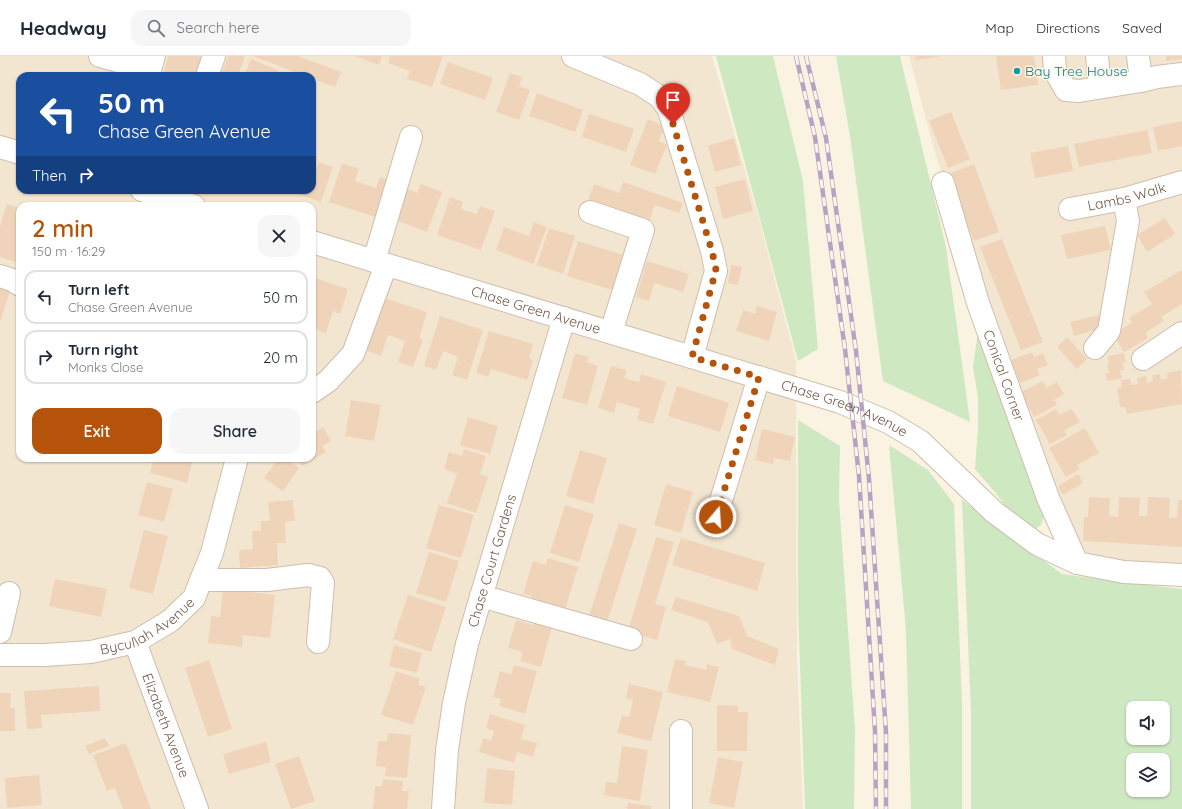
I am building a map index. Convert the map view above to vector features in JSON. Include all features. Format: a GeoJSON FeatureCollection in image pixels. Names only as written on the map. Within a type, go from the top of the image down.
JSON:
{"type":"FeatureCollection","features":[{"type":"Feature","properties":{"kind":"street"},"geometry":{"type":"LineString","coordinates":[[100,56],[150,70],[154,56]]}},
{"type":"Feature","properties":{"kind":"street"},"geometry":{"type":"LineString","coordinates":[[208,72],[214,56]]}},
{"type":"Feature","properties":{"kind":"street"},"geometry":{"type":"LineString","coordinates":[[573,56],[640,84],[660,97],[669,110],[712,251],[716,270],[692,357]]}},
{"type":"Feature","properties":{"kind":"street"},"geometry":{"type":"LineString","coordinates":[[1054,56],[1056,71],[1066,90],[1079,91],[1182,74]]}},
{"type":"Feature","properties":{"kind":"street"},"geometry":{"type":"LineString","coordinates":[[1097,56],[1100,87]]}},
{"type":"Feature","properties":{"kind":"street"},"geometry":{"type":"LineString","coordinates":[[1138,56],[1141,81]]}},
{"type":"Feature","properties":{"kind":"street"},"geometry":{"type":"LineString","coordinates":[[316,389],[328,381],[353,354],[380,263],[411,137]]}},
{"type":"Feature","properties":{"kind":"street"},"geometry":{"type":"LineString","coordinates":[[0,146],[16,152]]}},
{"type":"Feature","properties":{"kind":"street","name":"Lambs Walk"},"geometry":{"type":"LineString","coordinates":[[1070,209],[1124,199],[1182,182]]}},
{"type":"Feature","properties":{"kind":"street","name":"Conical Corner"},"geometry":{"type":"LineString","coordinates":[[943,183],[978,303],[1048,498],[1077,563]]}},
{"type":"Feature","properties":{"kind":"street"},"geometry":{"type":"LineString","coordinates":[[155,194],[181,202]]}},
{"type":"Feature","properties":{"kind":"street"},"geometry":{"type":"LineString","coordinates":[[1095,348],[1109,331],[1128,221],[1124,199]]}},
{"type":"Feature","properties":{"kind":"street"},"geometry":{"type":"LineString","coordinates":[[590,212],[642,230],[611,332]]}},
{"type":"Feature","properties":{"kind":"street","name":"Chase Green Avenue"},"geometry":{"type":"LineString","coordinates":[[316,243],[840,402],[888,422],[920,440],[994,512],[1037,544],[1077,563],[1124,572],[1182,575]]}},
{"type":"Feature","properties":{"kind":"street"},"geometry":{"type":"LineString","coordinates":[[0,276],[16,282]]}},
{"type":"Feature","properties":{"kind":"street","name":"Chase Court Gardens"},"geometry":{"type":"LineString","coordinates":[[443,809],[447,750],[454,703],[467,644],[564,318]]}},
{"type":"Feature","properties":{"kind":"street"},"geometry":{"type":"LineString","coordinates":[[1144,358],[1182,333]]}},
{"type":"Feature","properties":{"kind":"street"},"geometry":{"type":"LineString","coordinates":[[716,517],[759,377]]}},
{"type":"Feature","properties":{"kind":"street","name":"Bycullah Avenue"},"geometry":{"type":"LineString","coordinates":[[0,655],[44,655],[92,652],[134,642],[170,621],[194,598],[212,553],[236,462]]}},
{"type":"Feature","properties":{"kind":"street"},"geometry":{"type":"LineString","coordinates":[[201,580],[267,580],[308,575],[320,578],[323,583],[318,642]]}},
{"type":"Feature","properties":{"kind":"street"},"geometry":{"type":"LineString","coordinates":[[0,632],[9,593]]}},
{"type":"Feature","properties":{"kind":"street"},"geometry":{"type":"LineString","coordinates":[[481,596],[632,639]]}},
{"type":"Feature","properties":{"kind":"street","name":"Elizabeth Avenue"},"geometry":{"type":"LineString","coordinates":[[134,642],[197,809]]}},
{"type":"Feature","properties":{"kind":"street"},"geometry":{"type":"LineString","coordinates":[[681,731],[681,809]]}},
{"type":"Feature","properties":{"kind":"shaded area"},"geometry":{"type":"Polygon","coordinates":[[[0,56],[712,56],[757,212],[796,361],[797,659],[803,809],[0,809],[0,56]]]}},
{"type":"Feature","properties":{"kind":"shaded area"},"geometry":{"type":"Polygon","coordinates":[[[909,56],[1182,56],[1182,566],[1124,566],[1081,555],[1016,384],[936,156],[909,56]]]}},
{"type":"Feature","properties":{"kind":"green space"},"geometry":{"type":"Polygon","coordinates":[[[716,56],[773,56],[803,181],[818,349],[798,361],[716,56]]]}},
{"type":"Feature","properties":{"kind":"green space"},"geometry":{"type":"Polygon","coordinates":[[[836,56],[900,56],[946,247],[970,422],[883,381],[850,136],[836,56]]]}},
{"type":"Feature","properties":{"kind":"green space"},"geometry":{"type":"Polygon","coordinates":[[[979,325],[1045,513],[1041,525],[1034,530],[1014,517],[975,469],[978,429],[978,398],[973,367],[979,325]]]}},
{"type":"Feature","properties":{"kind":"green space"},"geometry":{"type":"Polygon","coordinates":[[[798,420],[840,446],[839,500],[855,730],[854,809],[805,809],[798,608],[798,420]]]}},
{"type":"Feature","properties":{"kind":"green space"},"geometry":{"type":"Polygon","coordinates":[[[889,445],[928,470],[954,504],[962,703],[962,809],[911,809],[906,630],[889,445]]]}},
{"type":"Feature","properties":{"kind":"green space"},"geometry":{"type":"Polygon","coordinates":[[[962,500],[1062,574],[1182,589],[1182,809],[971,809],[971,712],[962,500]]]}},
{"type":"Feature","properties":{"kind":"building"},"geometry":{"type":"Polygon","coordinates":[[[168,56],[201,56],[197,72],[164,72],[168,56]]]}},
{"type":"Feature","properties":{"kind":"building"},"geometry":{"type":"Polygon","coordinates":[[[228,56],[245,56],[239,72],[222,72],[228,56]]]}},
{"type":"Feature","properties":{"kind":"building"},"geometry":{"type":"Polygon","coordinates":[[[253,56],[298,56],[341,72],[335,87],[316,80],[316,72],[295,72],[253,56]]]}},
{"type":"Feature","properties":{"kind":"building"},"geometry":{"type":"Polygon","coordinates":[[[355,56],[382,56],[379,65],[355,56]]]}},
{"type":"Feature","properties":{"kind":"building"},"geometry":{"type":"Polygon","coordinates":[[[390,56],[443,56],[432,87],[407,79],[410,71],[388,63],[390,56]]]}},
{"type":"Feature","properties":{"kind":"building"},"geometry":{"type":"Polygon","coordinates":[[[915,56],[938,56],[938,57],[916,60],[915,56]]]}},
{"type":"Feature","properties":{"kind":"building","name":"Bay Tree House"},"geometry":{"type":"Polygon","coordinates":[[[996,56],[1034,56],[1038,85],[1001,90],[996,56]]]}},
{"type":"Feature","properties":{"kind":"building"},"geometry":{"type":"Polygon","coordinates":[[[1166,56],[1182,56],[1182,59],[1166,61],[1166,56]]]}},
{"type":"Feature","properties":{"kind":"building"},"geometry":{"type":"Polygon","coordinates":[[[251,59],[278,70],[277,72],[246,72],[251,59]]]}},
{"type":"Feature","properties":{"kind":"building"},"geometry":{"type":"Polygon","coordinates":[[[448,62],[493,78],[485,100],[440,84],[448,62]]]}},
{"type":"Feature","properties":{"kind":"building"},"geometry":{"type":"Polygon","coordinates":[[[510,73],[522,77],[519,86],[530,90],[519,120],[496,112],[510,73]]]}},
{"type":"Feature","properties":{"kind":"building"},"geometry":{"type":"Polygon","coordinates":[[[537,93],[583,110],[575,132],[529,116],[537,93]]]}},
{"type":"Feature","properties":{"kind":"building"},"geometry":{"type":"Polygon","coordinates":[[[951,112],[970,159],[948,168],[929,121],[951,112]]]}},
{"type":"Feature","properties":{"kind":"building"},"geometry":{"type":"Polygon","coordinates":[[[589,114],[634,129],[626,152],[582,137],[589,114]]]}},
{"type":"Feature","properties":{"kind":"building"},"geometry":{"type":"Polygon","coordinates":[[[648,119],[665,126],[659,141],[667,145],[655,174],[630,165],[648,119]]]}},
{"type":"Feature","properties":{"kind":"building"},"geometry":{"type":"Polygon","coordinates":[[[1182,121],[1182,146],[1158,151],[1153,127],[1182,121]]]}},
{"type":"Feature","properties":{"kind":"building"},"geometry":{"type":"Polygon","coordinates":[[[1147,130],[1152,153],[1079,167],[1074,144],[1147,130]]]}},
{"type":"Feature","properties":{"kind":"building"},"geometry":{"type":"Polygon","coordinates":[[[734,138],[741,165],[715,172],[708,146],[734,138]]]}},
{"type":"Feature","properties":{"kind":"building"},"geometry":{"type":"Polygon","coordinates":[[[1068,146],[1073,171],[1035,178],[1030,153],[1068,146]]]}},
{"type":"Feature","properties":{"kind":"building"},"geometry":{"type":"Polygon","coordinates":[[[319,162],[333,167],[321,202],[299,194],[316,194],[316,170],[319,162]]]}},
{"type":"Feature","properties":{"kind":"building"},"geometry":{"type":"Polygon","coordinates":[[[342,163],[359,169],[355,181],[376,188],[380,177],[395,182],[382,219],[329,202],[342,163]]]}},
{"type":"Feature","properties":{"kind":"building"},"geometry":{"type":"Polygon","coordinates":[[[974,164],[999,232],[974,241],[948,174],[974,164]]]}},
{"type":"Feature","properties":{"kind":"building"},"geometry":{"type":"Polygon","coordinates":[[[745,179],[753,211],[723,219],[715,187],[745,179]]]}},
{"type":"Feature","properties":{"kind":"building"},"geometry":{"type":"Polygon","coordinates":[[[623,182],[683,203],[679,213],[655,205],[649,221],[588,200],[594,184],[619,193],[623,182]]]}},
{"type":"Feature","properties":{"kind":"building"},"geometry":{"type":"Polygon","coordinates":[[[421,184],[442,192],[427,232],[387,217],[399,185],[417,193],[421,184]]]}},
{"type":"Feature","properties":{"kind":"building"},"geometry":{"type":"Polygon","coordinates":[[[450,197],[463,202],[461,209],[477,214],[480,206],[495,211],[481,250],[437,235],[450,197]]]}},
{"type":"Feature","properties":{"kind":"building"},"geometry":{"type":"Polygon","coordinates":[[[7,204],[16,207],[16,262],[0,257],[0,226],[7,204]]]}},
{"type":"Feature","properties":{"kind":"building"},"geometry":{"type":"Polygon","coordinates":[[[1165,218],[1175,234],[1147,252],[1137,235],[1165,218]]]}},
{"type":"Feature","properties":{"kind":"building"},"geometry":{"type":"Polygon","coordinates":[[[534,222],[547,227],[533,264],[496,250],[504,227],[529,236],[534,222]]]}},
{"type":"Feature","properties":{"kind":"building"},"geometry":{"type":"Polygon","coordinates":[[[1105,226],[1111,250],[1067,259],[1061,235],[1105,226]]]}},
{"type":"Feature","properties":{"kind":"building"},"geometry":{"type":"Polygon","coordinates":[[[549,228],[575,236],[563,274],[537,265],[549,228]]]}},
{"type":"Feature","properties":{"kind":"building"},"geometry":{"type":"Polygon","coordinates":[[[1002,239],[1043,342],[1021,350],[980,247],[1002,239]]]}},
{"type":"Feature","properties":{"kind":"building"},"geometry":{"type":"Polygon","coordinates":[[[578,241],[623,255],[612,290],[567,276],[578,241]]]}},
{"type":"Feature","properties":{"kind":"building"},"geometry":{"type":"Polygon","coordinates":[[[647,261],[689,274],[683,292],[654,283],[649,301],[636,297],[647,261]]]}},
{"type":"Feature","properties":{"kind":"building"},"geometry":{"type":"Polygon","coordinates":[[[731,265],[742,267],[738,285],[728,283],[731,265]]]}},
{"type":"Feature","properties":{"kind":"building"},"geometry":{"type":"Polygon","coordinates":[[[1182,270],[1182,304],[1161,317],[1164,321],[1145,333],[1148,338],[1124,352],[1113,334],[1132,323],[1129,318],[1152,304],[1144,292],[1182,270]]]}},
{"type":"Feature","properties":{"kind":"building"},"geometry":{"type":"Polygon","coordinates":[[[316,278],[348,289],[340,314],[333,311],[326,333],[316,329],[316,278]]]}},
{"type":"Feature","properties":{"kind":"building"},"geometry":{"type":"Polygon","coordinates":[[[0,281],[12,285],[0,322],[0,281]]]}},
{"type":"Feature","properties":{"kind":"building"},"geometry":{"type":"Polygon","coordinates":[[[385,298],[427,312],[419,338],[423,340],[413,367],[398,362],[405,341],[388,335],[381,356],[367,351],[385,298]]]}},
{"type":"Feature","properties":{"kind":"building"},"geometry":{"type":"Polygon","coordinates":[[[757,306],[777,312],[769,341],[736,331],[743,310],[755,314],[757,306]]]}},
{"type":"Feature","properties":{"kind":"building"},"geometry":{"type":"Polygon","coordinates":[[[1099,315],[1102,328],[1074,336],[1070,322],[1099,315]]]}},
{"type":"Feature","properties":{"kind":"building"},"geometry":{"type":"Polygon","coordinates":[[[440,316],[483,330],[467,380],[452,375],[458,357],[443,351],[436,370],[424,366],[440,316]]]}},
{"type":"Feature","properties":{"kind":"building"},"geometry":{"type":"Polygon","coordinates":[[[489,331],[533,344],[529,358],[533,360],[527,380],[491,369],[488,377],[476,373],[489,331]]]}},
{"type":"Feature","properties":{"kind":"building"},"geometry":{"type":"Polygon","coordinates":[[[1067,337],[1087,359],[1077,369],[1057,347],[1067,337]]]}},
{"type":"Feature","properties":{"kind":"building"},"geometry":{"type":"Polygon","coordinates":[[[1032,352],[1034,357],[1043,353],[1048,365],[1037,369],[1040,375],[1020,383],[1011,360],[1032,352]]]}},
{"type":"Feature","properties":{"kind":"building"},"geometry":{"type":"Polygon","coordinates":[[[575,353],[589,357],[587,362],[598,366],[587,405],[562,398],[575,353]]]}},
{"type":"Feature","properties":{"kind":"building"},"geometry":{"type":"Polygon","coordinates":[[[1124,353],[1126,362],[1123,362],[1124,370],[1120,370],[1122,378],[1107,381],[1105,373],[1109,373],[1107,364],[1109,364],[1108,356],[1124,353]]]}},
{"type":"Feature","properties":{"kind":"building"},"geometry":{"type":"Polygon","coordinates":[[[611,366],[627,370],[624,378],[639,382],[641,374],[666,382],[653,424],[637,420],[640,409],[617,402],[614,413],[598,408],[611,366]]]}},
{"type":"Feature","properties":{"kind":"building"},"geometry":{"type":"Polygon","coordinates":[[[1181,370],[1182,404],[1127,414],[1125,407],[1120,407],[1117,388],[1122,387],[1121,380],[1130,379],[1132,385],[1138,384],[1137,378],[1146,376],[1147,383],[1153,381],[1152,375],[1160,374],[1161,380],[1168,378],[1167,373],[1181,370]]]}},
{"type":"Feature","properties":{"kind":"building"},"geometry":{"type":"Polygon","coordinates":[[[1043,381],[1046,388],[1057,382],[1064,394],[1054,400],[1057,405],[1034,417],[1021,392],[1043,381]]]}},
{"type":"Feature","properties":{"kind":"building"},"geometry":{"type":"Polygon","coordinates":[[[677,386],[729,403],[720,432],[668,416],[677,386]]]}},
{"type":"Feature","properties":{"kind":"building"},"geometry":{"type":"Polygon","coordinates":[[[351,400],[381,405],[374,441],[345,436],[351,400]]]}},
{"type":"Feature","properties":{"kind":"building"},"geometry":{"type":"Polygon","coordinates":[[[1056,409],[1059,415],[1072,409],[1080,422],[1064,430],[1067,435],[1050,444],[1036,420],[1056,409]]]}},
{"type":"Feature","properties":{"kind":"building"},"geometry":{"type":"Polygon","coordinates":[[[468,417],[498,426],[490,454],[460,445],[468,417]]]}},
{"type":"Feature","properties":{"kind":"building"},"geometry":{"type":"Polygon","coordinates":[[[323,427],[331,441],[322,446],[326,452],[316,458],[316,431],[323,427]]]}},
{"type":"Feature","properties":{"kind":"building"},"geometry":{"type":"Polygon","coordinates":[[[1085,428],[1099,453],[1077,465],[1080,469],[1066,477],[1049,448],[1085,428]]]}},
{"type":"Feature","properties":{"kind":"building"},"geometry":{"type":"Polygon","coordinates":[[[762,429],[795,437],[790,461],[774,458],[773,464],[755,460],[762,429]]]}},
{"type":"Feature","properties":{"kind":"building"},"geometry":{"type":"Polygon","coordinates":[[[464,449],[486,456],[480,474],[488,477],[476,513],[447,503],[457,474],[444,469],[449,452],[462,456],[464,449]]]}},
{"type":"Feature","properties":{"kind":"building"},"geometry":{"type":"Polygon","coordinates":[[[580,450],[607,458],[593,504],[566,496],[580,450]]]}},
{"type":"Feature","properties":{"kind":"building"},"geometry":{"type":"Polygon","coordinates":[[[153,462],[192,462],[187,483],[150,473],[153,462]]]}},
{"type":"Feature","properties":{"kind":"building"},"geometry":{"type":"Polygon","coordinates":[[[276,462],[291,462],[299,468],[283,491],[264,478],[276,462]]]}},
{"type":"Feature","properties":{"kind":"building"},"geometry":{"type":"Polygon","coordinates":[[[300,462],[309,462],[302,466],[300,462]]]}},
{"type":"Feature","properties":{"kind":"building"},"geometry":{"type":"Polygon","coordinates":[[[1078,474],[1083,483],[1063,495],[1058,486],[1078,474]]]}},
{"type":"Feature","properties":{"kind":"building"},"geometry":{"type":"Polygon","coordinates":[[[147,482],[173,489],[164,522],[138,515],[147,482]]]}},
{"type":"Feature","properties":{"kind":"building"},"geometry":{"type":"Polygon","coordinates":[[[666,484],[693,492],[681,533],[654,525],[666,484]]]}},
{"type":"Feature","properties":{"kind":"building"},"geometry":{"type":"Polygon","coordinates":[[[1089,497],[1110,498],[1109,516],[1118,517],[1119,497],[1140,498],[1139,516],[1147,516],[1148,497],[1170,498],[1169,518],[1177,518],[1178,500],[1182,500],[1182,547],[1083,541],[1084,517],[1088,517],[1089,497]]]}},
{"type":"Feature","properties":{"kind":"building"},"geometry":{"type":"Polygon","coordinates":[[[293,500],[295,521],[285,522],[286,543],[277,543],[278,565],[240,568],[239,550],[253,549],[252,531],[261,531],[261,521],[270,521],[268,502],[293,500]]]}},
{"type":"Feature","properties":{"kind":"building"},"geometry":{"type":"Polygon","coordinates":[[[439,505],[474,515],[461,558],[426,548],[439,505]]]}},
{"type":"Feature","properties":{"kind":"building"},"geometry":{"type":"Polygon","coordinates":[[[565,505],[594,514],[579,562],[550,553],[565,505]]]}},
{"type":"Feature","properties":{"kind":"building"},"geometry":{"type":"Polygon","coordinates":[[[619,523],[637,529],[605,628],[587,622],[619,523]]]}},
{"type":"Feature","properties":{"kind":"building"},"geometry":{"type":"Polygon","coordinates":[[[144,530],[168,536],[153,594],[129,588],[144,530]]]}},
{"type":"Feature","properties":{"kind":"building"},"geometry":{"type":"Polygon","coordinates":[[[656,537],[674,542],[655,604],[666,607],[657,640],[628,631],[656,537]]]}},
{"type":"Feature","properties":{"kind":"building"},"geometry":{"type":"Polygon","coordinates":[[[681,538],[765,563],[757,591],[672,565],[681,538]]]}},
{"type":"Feature","properties":{"kind":"building"},"geometry":{"type":"Polygon","coordinates":[[[429,552],[459,561],[446,602],[416,593],[429,552]]]}},
{"type":"Feature","properties":{"kind":"building"},"geometry":{"type":"Polygon","coordinates":[[[548,558],[578,567],[564,613],[530,602],[532,596],[523,594],[533,561],[546,565],[548,558]]]}},
{"type":"Feature","properties":{"kind":"building"},"geometry":{"type":"Polygon","coordinates":[[[55,579],[107,589],[101,617],[49,606],[55,579]]]}},
{"type":"Feature","properties":{"kind":"building"},"geometry":{"type":"Polygon","coordinates":[[[223,589],[275,595],[270,638],[243,635],[242,647],[208,643],[211,616],[220,617],[223,589]]]}},
{"type":"Feature","properties":{"kind":"building"},"geometry":{"type":"Polygon","coordinates":[[[408,595],[446,607],[431,652],[393,639],[408,595]]]}},
{"type":"Feature","properties":{"kind":"building"},"geometry":{"type":"Polygon","coordinates":[[[676,597],[739,616],[747,636],[779,649],[775,665],[732,649],[730,639],[717,644],[708,622],[671,610],[676,597]]]}},
{"type":"Feature","properties":{"kind":"building"},"geometry":{"type":"Polygon","coordinates":[[[536,614],[554,619],[541,667],[520,661],[523,652],[508,648],[516,620],[533,625],[536,614]]]}},
{"type":"Feature","properties":{"kind":"building"},"geometry":{"type":"Polygon","coordinates":[[[394,645],[422,653],[417,673],[389,666],[394,645]]]}},
{"type":"Feature","properties":{"kind":"building"},"geometry":{"type":"Polygon","coordinates":[[[675,659],[686,661],[685,665],[706,670],[707,664],[719,667],[710,702],[667,692],[675,659]]]}},
{"type":"Feature","properties":{"kind":"building"},"geometry":{"type":"Polygon","coordinates":[[[209,660],[232,729],[208,737],[185,668],[209,660]]]}},
{"type":"Feature","properties":{"kind":"building"},"geometry":{"type":"Polygon","coordinates":[[[514,665],[537,671],[525,714],[499,706],[501,699],[493,697],[500,671],[511,674],[514,665]]]}},
{"type":"Feature","properties":{"kind":"building"},"geometry":{"type":"Polygon","coordinates":[[[396,671],[420,679],[418,685],[426,687],[413,725],[381,715],[396,671]]]}},
{"type":"Feature","properties":{"kind":"building"},"geometry":{"type":"Polygon","coordinates":[[[629,684],[663,692],[651,741],[617,733],[622,715],[629,717],[633,700],[626,698],[629,684]]]}},
{"type":"Feature","properties":{"kind":"building"},"geometry":{"type":"Polygon","coordinates":[[[99,686],[100,711],[41,715],[42,728],[27,729],[24,691],[99,686]]]}},
{"type":"Feature","properties":{"kind":"building"},"geometry":{"type":"Polygon","coordinates":[[[0,693],[11,693],[10,708],[15,708],[15,731],[0,731],[0,693]]]}},
{"type":"Feature","properties":{"kind":"building"},"geometry":{"type":"Polygon","coordinates":[[[717,705],[738,706],[738,712],[748,712],[747,751],[717,751],[717,705]]]}},
{"type":"Feature","properties":{"kind":"building"},"geometry":{"type":"Polygon","coordinates":[[[490,714],[525,725],[521,739],[537,743],[533,757],[517,752],[514,763],[479,752],[483,738],[491,741],[494,731],[486,728],[490,714]]]}},
{"type":"Feature","properties":{"kind":"building"},"geometry":{"type":"Polygon","coordinates":[[[388,733],[411,735],[407,778],[385,776],[386,767],[376,766],[378,741],[387,741],[388,733]]]}},
{"type":"Feature","properties":{"kind":"building"},"geometry":{"type":"Polygon","coordinates":[[[105,738],[109,746],[89,754],[85,746],[105,738]]]}},
{"type":"Feature","properties":{"kind":"building"},"geometry":{"type":"Polygon","coordinates":[[[266,742],[271,762],[229,774],[223,754],[266,742]]]}},
{"type":"Feature","properties":{"kind":"building"},"geometry":{"type":"Polygon","coordinates":[[[126,743],[151,809],[123,809],[115,788],[107,791],[93,755],[126,743]]]}},
{"type":"Feature","properties":{"kind":"building"},"geometry":{"type":"Polygon","coordinates":[[[622,746],[648,750],[640,801],[604,795],[606,782],[617,783],[622,746]]]}},
{"type":"Feature","properties":{"kind":"building"},"geometry":{"type":"Polygon","coordinates":[[[299,756],[315,801],[291,809],[275,764],[299,756]]]}},
{"type":"Feature","properties":{"kind":"building"},"geometry":{"type":"Polygon","coordinates":[[[718,757],[743,762],[734,808],[709,803],[718,757]]]}},
{"type":"Feature","properties":{"kind":"building"},"geometry":{"type":"Polygon","coordinates":[[[487,768],[515,771],[512,805],[484,803],[487,768]]]}},
{"type":"Feature","properties":{"kind":"building"},"geometry":{"type":"Polygon","coordinates":[[[39,775],[42,805],[7,808],[5,778],[39,775]]]}},
{"type":"Feature","properties":{"kind":"building"},"geometry":{"type":"Polygon","coordinates":[[[383,779],[403,781],[402,791],[409,791],[407,809],[373,809],[375,786],[382,786],[383,779]]]}},
{"type":"Feature","properties":{"kind":"building"},"geometry":{"type":"Polygon","coordinates":[[[628,803],[652,806],[651,809],[627,809],[628,803]]]}},
{"type":"Feature","properties":{"kind":"railway"},"geometry":{"type":"LineString","coordinates":[[796,56],[815,137],[845,349],[859,476],[875,731],[876,809]]}},
{"type":"Feature","properties":{"kind":"railway"},"geometry":{"type":"LineString","coordinates":[[806,56],[826,138],[856,351],[869,479],[886,733],[886,809]]}},
{"type":"Feature","properties":{"kind":"place","name":"Bay Tree House"},"geometry":{"type":"Point","coordinates":[1017,71]}},
{"type":"Feature","properties":{"kind":"route"},"geometry":{"type":"LineString","coordinates":[[673,124],[712,251],[716,270],[692,357],[759,377],[716,517]]}}]}
